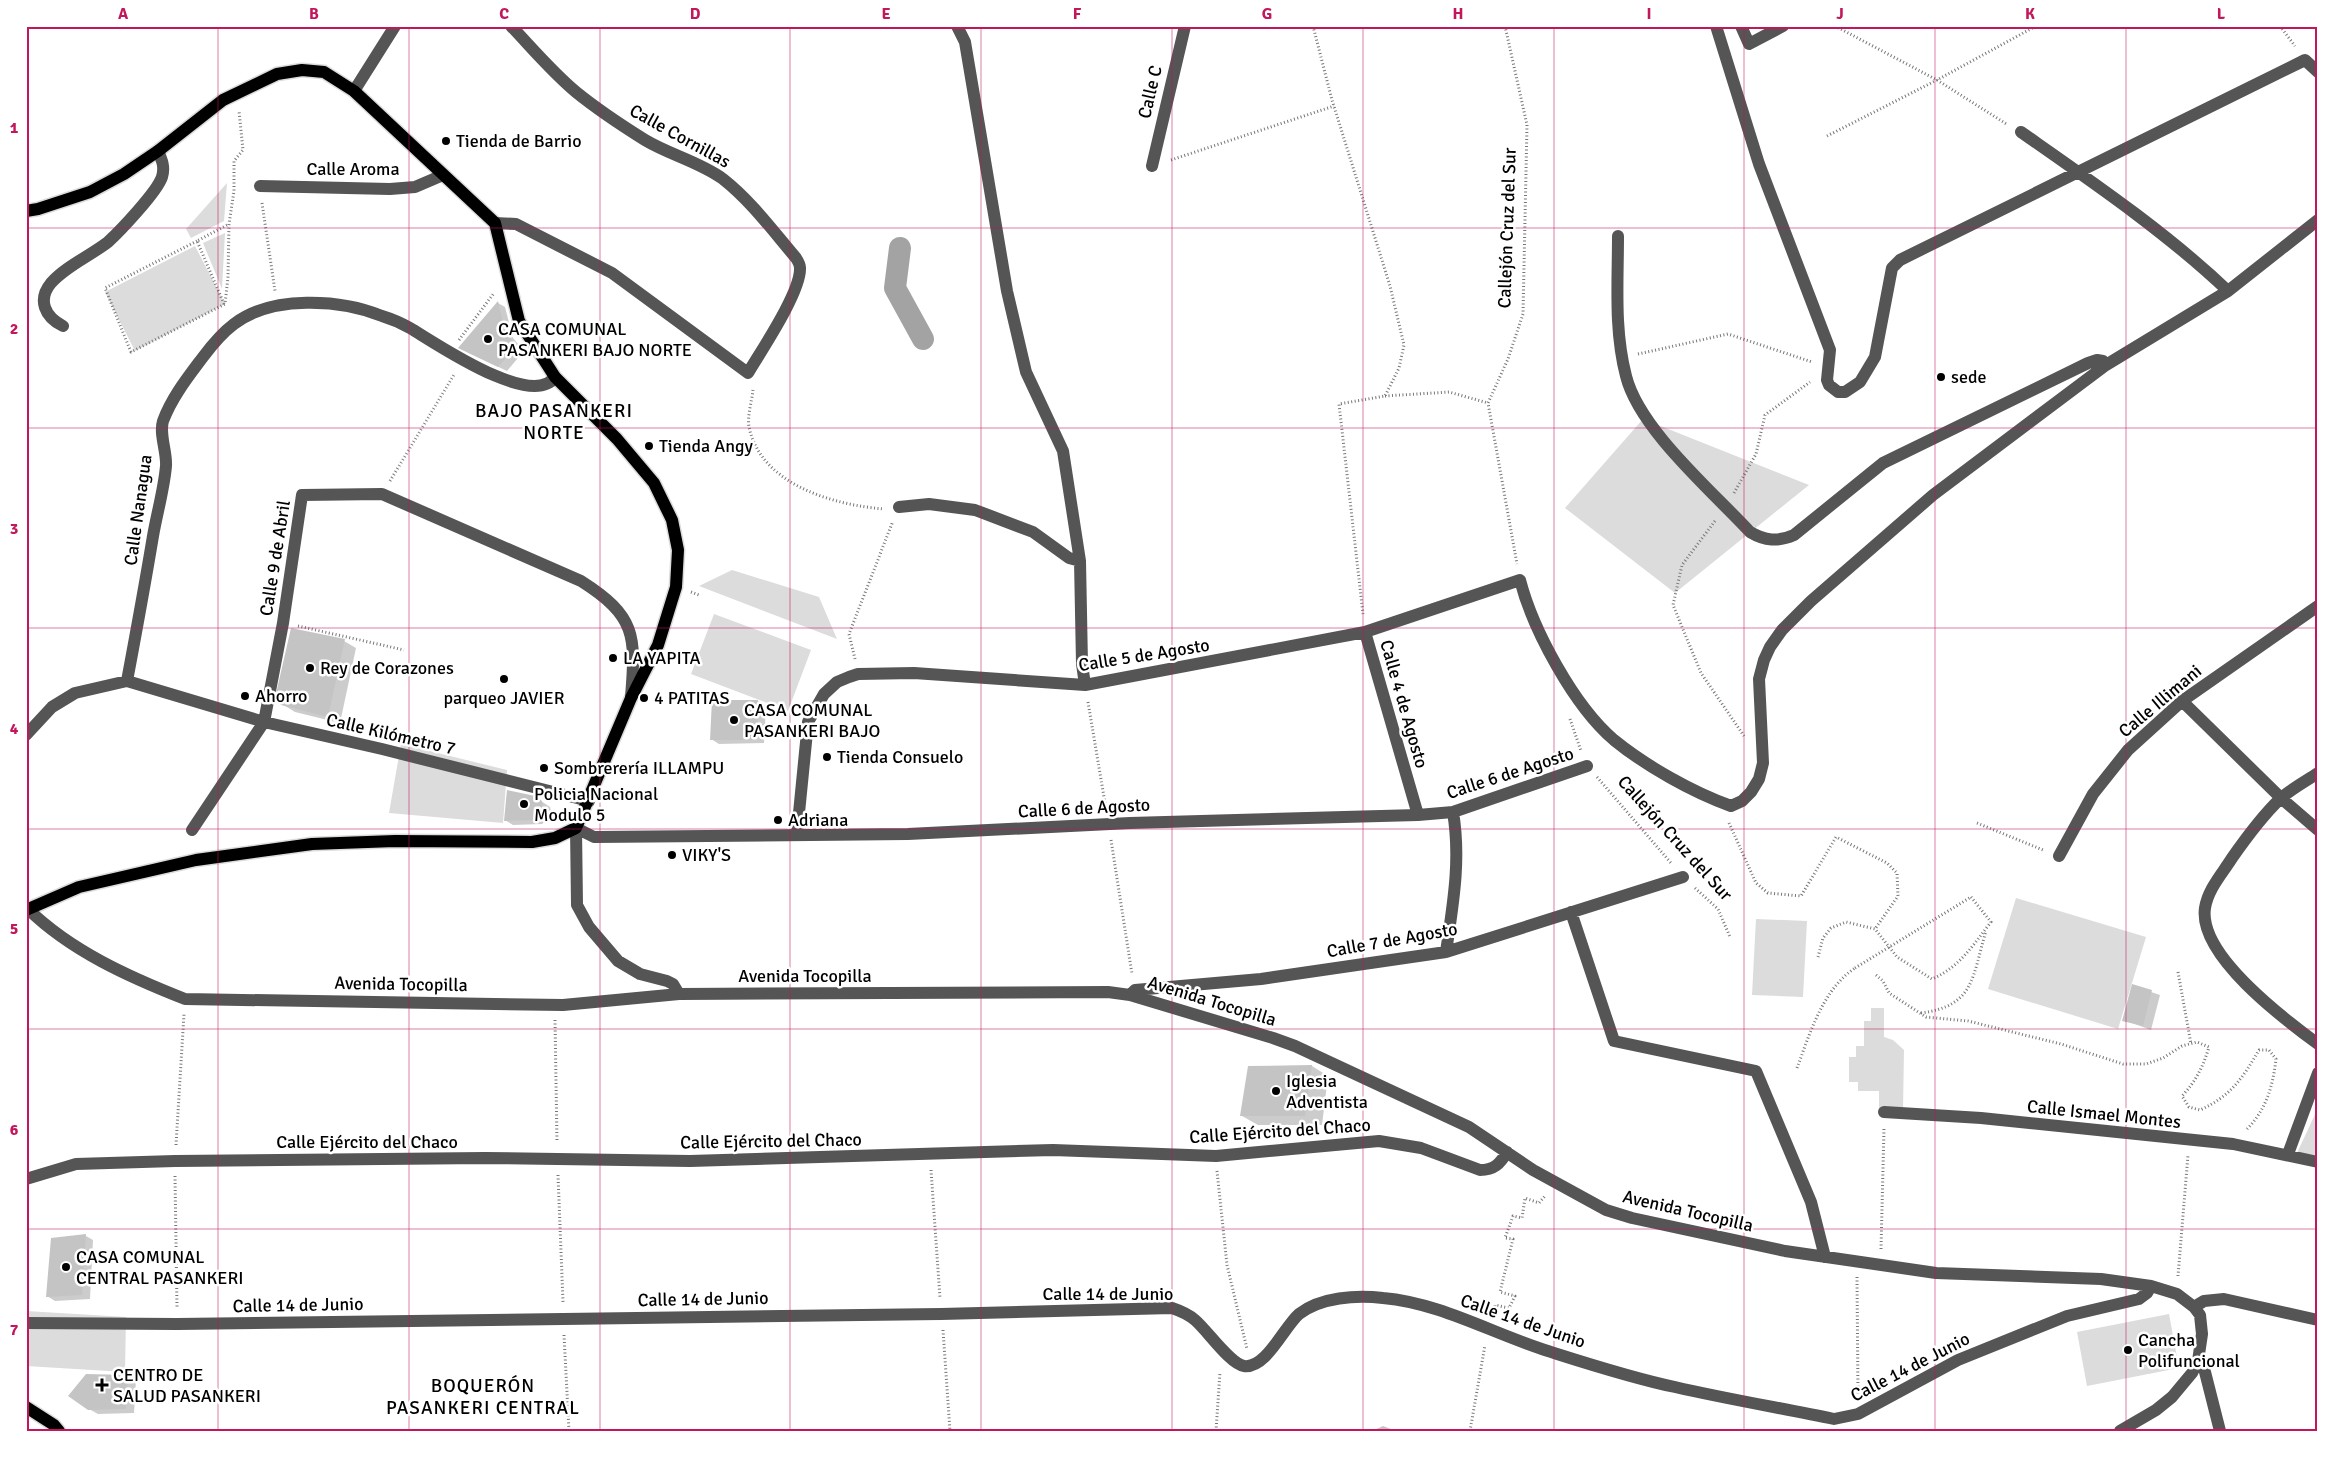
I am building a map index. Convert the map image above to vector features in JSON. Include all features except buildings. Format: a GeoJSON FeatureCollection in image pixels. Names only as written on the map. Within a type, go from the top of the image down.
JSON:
{"type":"FeatureCollection","features":[{"type":"Feature","properties":{"kind":"main road"},"geometry":{"type":"LineString","coordinates":[[26,211],[38,210],[90,192],[124,174],[158,151],[223,100],[277,74],[302,70],[324,72],[354,91],[495,223],[519,320],[555,378],[617,438],[654,483],[672,520],[678,550],[676,587],[658,644],[631,698],[576,828],[555,838],[532,842],[395,841],[312,844],[196,860],[79,887],[27,910]]}},
{"type":"Feature","properties":{"kind":"main road"},"geometry":{"type":"LineString","coordinates":[[26,1407],[54,1425],[59,1431]]}},
{"type":"Feature","properties":{"kind":"street"},"geometry":{"type":"LineString","coordinates":[[354,91],[396,26]]}},
{"type":"Feature","properties":{"kind":"street","name":"Calle Cornillas"},"geometry":{"type":"LineString","coordinates":[[511,26],[554,72],[601,111],[669,153],[707,168],[724,180],[754,208],[796,258],[800,266],[796,286],[748,373]]}},
{"type":"Feature","properties":{"kind":"street"},"geometry":{"type":"LineString","coordinates":[[957,26],[965,42],[1009,300],[1026,372],[1063,451],[1080,561],[1082,664],[1085,685]]}},
{"type":"Feature","properties":{"kind":"street","name":"Calle C"},"geometry":{"type":"LineString","coordinates":[[1152,166],[1185,26]]}},
{"type":"Feature","properties":{"kind":"street"},"geometry":{"type":"LineString","coordinates":[[1716,26],[1759,164],[1830,350],[1829,386],[1838,392],[1852,389],[1867,373],[1875,357],[1892,268],[1900,260],[2305,60],[2318,72]]}},
{"type":"Feature","properties":{"kind":"street"},"geometry":{"type":"LineString","coordinates":[[1740,26],[1749,44],[1783,26]]}},
{"type":"Feature","properties":{"kind":"street"},"geometry":{"type":"LineString","coordinates":[[2021,132],[2077,171],[2204,268],[2228,291]]}},
{"type":"Feature","properties":{"kind":"street"},"geometry":{"type":"LineString","coordinates":[[63,326],[53,321],[46,313],[45,294],[50,284],[108,241],[159,184],[163,166],[158,151]]}},
{"type":"Feature","properties":{"kind":"street","name":"Calle Aroma"},"geometry":{"type":"LineString","coordinates":[[260,186],[415,187],[443,175]]}},
{"type":"Feature","properties":{"kind":"street"},"geometry":{"type":"LineString","coordinates":[[1520,580],[1526,604],[1562,672],[1585,709],[1614,740],[1662,772],[1731,806],[1746,797],[1759,779],[1764,763],[1759,679],[1770,647],[1782,630],[1811,601],[1933,495],[2106,365],[2228,291],[2318,220]]}},
{"type":"Feature","properties":{"kind":"street"},"geometry":{"type":"LineString","coordinates":[[495,223],[516,224],[612,273],[748,373]]}},
{"type":"Feature","properties":{"kind":"street"},"geometry":{"type":"LineString","coordinates":[[1618,236],[1618,336],[1626,378],[1637,403],[1666,443],[1750,532],[1759,538],[1769,540],[1786,538],[1794,534],[1883,463],[2088,363],[2097,360],[2103,361],[2106,365]]}},
{"type":"Feature","properties":{"kind":"street","name":"Calle Nanagua"},"geometry":{"type":"LineString","coordinates":[[127,681],[166,465],[162,424],[171,404],[190,373],[222,334],[241,320],[277,306],[318,302],[353,307],[408,327],[463,360],[510,382],[526,386],[542,385],[552,382],[555,378]]}},
{"type":"Feature","properties":{"kind":"street","name":"Calle 9 de Abril"},"geometry":{"type":"LineString","coordinates":[[192,830],[264,722],[302,495],[382,494],[581,581],[607,597],[627,623],[633,642],[631,698]]}},
{"type":"Feature","properties":{"kind":"street"},"geometry":{"type":"LineString","coordinates":[[899,507],[929,504],[975,510],[1033,532],[1069,558],[1080,561]]}},
{"type":"Feature","properties":{"kind":"street","name":"Calle 5 de Agosto"},"geometry":{"type":"LineString","coordinates":[[797,834],[808,722],[824,694],[837,682],[858,674],[914,673],[1085,685],[1366,632],[1520,580]]}},
{"type":"Feature","properties":{"kind":"street","name":"Calle Illimani"},"geometry":{"type":"LineString","coordinates":[[2059,856],[2094,794],[2128,750],[2182,701],[2318,606]]}},
{"type":"Feature","properties":{"kind":"street","name":"Calle 4 de Agosto"},"geometry":{"type":"LineString","coordinates":[[1366,632],[1418,815]]}},
{"type":"Feature","properties":{"kind":"street","name":"Calle Kilómetro 7"},"geometry":{"type":"LineString","coordinates":[[26,735],[52,707],[75,693],[127,681],[264,722],[589,801]]}},
{"type":"Feature","properties":{"kind":"street"},"geometry":{"type":"LineString","coordinates":[[2182,701],[2280,798],[2318,830]]}},
{"type":"Feature","properties":{"kind":"street","name":"Calle 6 de Agosto"},"geometry":{"type":"LineString","coordinates":[[576,828],[594,837],[908,834],[1130,823],[1418,815],[1453,812],[1587,766]]}},
{"type":"Feature","properties":{"kind":"street"},"geometry":{"type":"LineString","coordinates":[[2318,773],[2280,798],[2242,844],[2208,893],[2205,910],[2207,930],[2218,950],[2248,987],[2318,1044]]}},
{"type":"Feature","properties":{"kind":"street"},"geometry":{"type":"LineString","coordinates":[[1446,952],[1456,883],[1457,841],[1453,812]]}},
{"type":"Feature","properties":{"kind":"street"},"geometry":{"type":"LineString","coordinates":[[576,828],[577,905],[589,927],[618,960],[640,974],[668,981],[673,984],[678,994]]}},
{"type":"Feature","properties":{"kind":"street","name":"Calle 7 de Agosto"},"geometry":{"type":"LineString","coordinates":[[1130,995],[1135,990],[1261,979],[1446,952],[1683,877]]}},
{"type":"Feature","properties":{"kind":"street","name":"Avenida Tocopilla"},"geometry":{"type":"LineString","coordinates":[[27,910],[48,929],[100,960],[145,983],[185,999],[555,1005],[678,994],[1108,992],[1130,995],[1295,1046],[1469,1127],[1532,1170],[1606,1210],[1632,1218],[1785,1251],[1936,1273],[2101,1279],[2151,1286],[2177,1294],[2194,1307]]}},
{"type":"Feature","properties":{"kind":"street"},"geometry":{"type":"LineString","coordinates":[[1571,912],[1614,1041],[1756,1071],[1812,1202],[1825,1256]]}},
{"type":"Feature","properties":{"kind":"street"},"geometry":{"type":"LineString","coordinates":[[2288,1154],[2318,1073]]}},
{"type":"Feature","properties":{"kind":"street","name":"Calle Ismael Montes"},"geometry":{"type":"LineString","coordinates":[[1884,1112],[1981,1118],[2233,1144],[2288,1154],[2318,1162]]}},
{"type":"Feature","properties":{"kind":"street","name":"Calle Ejército del Chaco"},"geometry":{"type":"LineString","coordinates":[[26,1179],[76,1164],[194,1161],[557,1159],[690,1161],[1053,1150],[1216,1156],[1379,1141],[1421,1148],[1480,1170],[1487,1170],[1501,1162],[1507,1152]]}},
{"type":"Feature","properties":{"kind":"street","name":"Calle 14 de Junio"},"geometry":{"type":"LineString","coordinates":[[26,1323],[177,1324],[941,1314],[1172,1308],[1184,1312],[1194,1319],[1238,1365],[1252,1367],[1261,1361],[1300,1314],[1325,1301],[1383,1298],[1428,1306],[1546,1350],[1673,1387],[1834,1419],[1858,1414],[1958,1360],[2067,1316],[2139,1299],[2147,1294],[2151,1286]]}},
{"type":"Feature","properties":{"kind":"street"},"geometry":{"type":"LineString","coordinates":[[2120,1431],[2156,1410],[2172,1397],[2192,1373],[2198,1361],[2202,1325],[2200,1315],[2194,1307],[2208,1300],[2224,1299],[2318,1320]]}},
{"type":"Feature","properties":{"kind":"street"},"geometry":{"type":"LineString","coordinates":[[2198,1361],[2204,1368],[2220,1431]]}},
{"type":"Feature","properties":{"kind":"path"},"geometry":{"type":"LineString","coordinates":[[1312,26],[1334,106],[1390,286],[1404,345],[1399,368],[1385,396]]}},
{"type":"Feature","properties":{"kind":"path","name":"Callejón Cruz del Sur"},"geometry":{"type":"LineString","coordinates":[[1488,403],[1508,359],[1523,314],[1527,125],[1505,26]]}},
{"type":"Feature","properties":{"kind":"path"},"geometry":{"type":"LineString","coordinates":[[1835,26],[1937,80],[2021,132]]}},
{"type":"Feature","properties":{"kind":"path"},"geometry":{"type":"LineString","coordinates":[[1827,136],[1937,80],[2036,26]]}},
{"type":"Feature","properties":{"kind":"path"},"geometry":{"type":"LineString","coordinates":[[2280,26],[2305,60]]}},
{"type":"Feature","properties":{"kind":"path"},"geometry":{"type":"LineString","coordinates":[[1152,166],[1334,106]]}},
{"type":"Feature","properties":{"kind":"path"},"geometry":{"type":"LineString","coordinates":[[224,304],[228,277],[229,224],[234,191],[234,162],[243,150],[239,110]]}},
{"type":"Feature","properties":{"kind":"path"},"geometry":{"type":"LineString","coordinates":[[260,186],[277,306]]}},
{"type":"Feature","properties":{"kind":"path"},"geometry":{"type":"LineString","coordinates":[[224,304],[131,352],[105,288],[229,224]]}},
{"type":"Feature","properties":{"kind":"path"},"geometry":{"type":"LineString","coordinates":[[197,240],[224,304]]}},
{"type":"Feature","properties":{"kind":"path"},"geometry":{"type":"LineString","coordinates":[[450,352],[508,275]]}},
{"type":"Feature","properties":{"kind":"path"},"geometry":{"type":"LineString","coordinates":[[1622,357],[1728,334],[1829,368]]}},
{"type":"Feature","properties":{"kind":"path"},"geometry":{"type":"LineString","coordinates":[[382,494],[463,360]]}},
{"type":"Feature","properties":{"kind":"path"},"geometry":{"type":"LineString","coordinates":[[1746,738],[1701,673],[1672,605],[1682,565],[1726,507],[1756,454],[1765,415],[1829,368]]}},
{"type":"Feature","properties":{"kind":"path"},"geometry":{"type":"LineString","coordinates":[[748,373],[754,387],[749,425],[753,440],[767,461],[790,483],[821,496],[859,507],[884,509],[899,507],[850,634],[858,674]]}},
{"type":"Feature","properties":{"kind":"path"},"geometry":{"type":"LineString","coordinates":[[1366,632],[1339,404],[1385,396],[1449,392],[1488,403],[1520,580]]}},
{"type":"Feature","properties":{"kind":"path"},"geometry":{"type":"LineString","coordinates":[[282,623],[404,650]]}},
{"type":"Feature","properties":{"kind":"path","name":"Callejón Cruz del Sur"},"geometry":{"type":"LineString","coordinates":[[1587,766],[1683,877],[1718,909],[1730,937]]}},
{"type":"Feature","properties":{"kind":"path"},"geometry":{"type":"LineString","coordinates":[[1731,806],[1726,817],[1756,883],[1768,893],[1801,896],[1836,837],[1887,863],[1896,873],[1898,896],[1875,929]]}},
{"type":"Feature","properties":{"kind":"path"},"geometry":{"type":"LineString","coordinates":[[1976,823],[2059,856]]}},
{"type":"Feature","properties":{"kind":"path"},"geometry":{"type":"LineString","coordinates":[[1797,1068],[1808,1038],[1841,977],[1855,968],[1971,897],[1991,922],[1958,964],[1946,973],[1932,979],[1897,957],[1875,929],[1846,922],[1831,928],[1823,938],[1818,957]]}},
{"type":"Feature","properties":{"kind":"path"},"geometry":{"type":"LineString","coordinates":[[1920,1014],[1938,1011],[1954,1004],[1969,988],[1988,927]]}},
{"type":"Feature","properties":{"kind":"path"},"geometry":{"type":"LineString","coordinates":[[2178,972],[2190,1044]]}},
{"type":"Feature","properties":{"kind":"path"},"geometry":{"type":"LineString","coordinates":[[1876,975],[1883,980],[1889,993],[1926,1017],[1977,1023],[2061,1044],[2123,1064],[2146,1064],[2197,1042],[2209,1047],[2205,1063],[2196,1081],[2182,1096],[2189,1107],[2200,1110],[2218,1102],[2235,1088],[2259,1050],[2269,1050],[2276,1059],[2274,1077],[2265,1106],[2252,1124],[2233,1144]]}},
{"type":"Feature","properties":{"kind":"path"},"geometry":{"type":"LineString","coordinates":[[555,1005],[557,1159],[569,1431]]}},
{"type":"Feature","properties":{"kind":"path"},"geometry":{"type":"LineString","coordinates":[[1880,1265],[1884,1112]]}},
{"type":"Feature","properties":{"kind":"path"},"geometry":{"type":"LineString","coordinates":[[2177,1294],[2189,1140]]}},
{"type":"Feature","properties":{"kind":"path"},"geometry":{"type":"LineString","coordinates":[[929,1154],[950,1431]]}},
{"type":"Feature","properties":{"kind":"path"},"geometry":{"type":"LineString","coordinates":[[1216,1156],[1227,1265],[1252,1367]]}},
{"type":"Feature","properties":{"kind":"path"},"geometry":{"type":"LineString","coordinates":[[1501,1316],[1494,1315],[1495,1305],[1509,1308],[1514,1296],[1500,1292],[1513,1239],[1505,1238],[1513,1216],[1522,1218],[1525,1198],[1539,1203],[1556,1183]]}},
{"type":"Feature","properties":{"kind":"path"},"geometry":{"type":"LineString","coordinates":[[1857,1262],[1858,1414]]}},
{"type":"Feature","properties":{"kind":"path"},"geometry":{"type":"LineString","coordinates":[[1470,1431],[1488,1327]]}},
{"type":"Feature","properties":{"kind":"path"},"geometry":{"type":"LineString","coordinates":[[1216,1431],[1221,1347]]}},
{"type":"Feature","properties":{"kind":"shaded area"},"geometry":{"type":"Polygon","coordinates":[[[227,183],[224,221],[191,238],[186,229],[227,183]]]}},
{"type":"Feature","properties":{"kind":"shaded area"},"geometry":{"type":"Polygon","coordinates":[[[225,233],[222,289],[203,243],[225,233]]]}},
{"type":"Feature","properties":{"kind":"shaded area"},"geometry":{"type":"Polygon","coordinates":[[[195,246],[225,304],[135,351],[105,292],[195,246]]]}},
{"type":"Feature","properties":{"kind":"shaded area"},"geometry":{"type":"Polygon","coordinates":[[[1643,419],[1809,485],[1675,593],[1565,508],[1643,419]]]}},
{"type":"Feature","properties":{"kind":"shaded area"},"geometry":{"type":"Polygon","coordinates":[[[732,570],[819,597],[837,639],[699,586],[732,570]]]}},
{"type":"Feature","properties":{"kind":"shaded area"},"geometry":{"type":"Polygon","coordinates":[[[714,614],[811,650],[788,711],[691,674],[714,614]]]}},
{"type":"Feature","properties":{"kind":"shaded area"},"geometry":{"type":"Polygon","coordinates":[[[401,744],[507,770],[503,823],[389,813],[401,744]]]}},
{"type":"Feature","properties":{"kind":"shaded area"},"geometry":{"type":"Polygon","coordinates":[[[2016,898],[2146,937],[2118,1029],[1988,989],[2016,898]]]}},
{"type":"Feature","properties":{"kind":"shaded area"},"geometry":{"type":"Polygon","coordinates":[[[1756,919],[1807,921],[1803,997],[1752,995],[1756,919]]]}},
{"type":"Feature","properties":{"kind":"shaded area"},"geometry":{"type":"Polygon","coordinates":[[[1871,1008],[1884,1008],[1884,1037],[1893,1040],[1904,1050],[1903,1110],[1879,1110],[1879,1091],[1858,1091],[1858,1082],[1849,1082],[1849,1057],[1856,1057],[1856,1046],[1864,1046],[1864,1021],[1871,1021],[1871,1008]]]}},
{"type":"Feature","properties":{"kind":"shaded area"},"geometry":{"type":"Polygon","coordinates":[[[2318,1108],[2318,1158],[2297,1153],[2318,1108]]]}},
{"type":"Feature","properties":{"kind":"shaded area"},"geometry":{"type":"Polygon","coordinates":[[[26,1311],[126,1317],[125,1372],[26,1366],[26,1311]]]}},
{"type":"Feature","properties":{"kind":"shaded area","name":"Cancha Polifuncional"},"geometry":{"type":"Polygon","coordinates":[[[2169,1314],[2179,1368],[2087,1386],[2077,1332],[2169,1314]]]}},
{"type":"Feature","properties":{"kind":"waterway"},"geometry":{"type":"LineString","coordinates":[[900,248],[895,288],[923,339]]}},
{"type":"Feature","properties":{"kind":"place","name":"Tienda de Barrio"},"geometry":{"type":"Point","coordinates":[446,141]}},
{"type":"Feature","properties":{"kind":"place","name":"CASA COMUNAL PASANKERI BAJO NORTE"},"geometry":{"type":"Point","coordinates":[488,339]}},
{"type":"Feature","properties":{"kind":"place","name":"sede"},"geometry":{"type":"Point","coordinates":[1941,377]}},
{"type":"Feature","properties":{"kind":"place","name":"Tienda Angy"},"geometry":{"type":"Point","coordinates":[649,446]}},
{"type":"Feature","properties":{"kind":"place","name":"LA YAPITA"},"geometry":{"type":"Point","coordinates":[613,658]}},
{"type":"Feature","properties":{"kind":"place","name":"Rey de Corazones"},"geometry":{"type":"Point","coordinates":[310,668]}},
{"type":"Feature","properties":{"kind":"place","name":"parqueo JAVIER"},"geometry":{"type":"Point","coordinates":[504,679]}},
{"type":"Feature","properties":{"kind":"place","name":"Ahorro"},"geometry":{"type":"Point","coordinates":[245,696]}},
{"type":"Feature","properties":{"kind":"place","name":"4 PATITAS"},"geometry":{"type":"Point","coordinates":[644,698]}},
{"type":"Feature","properties":{"kind":"place","name":"CASA COMUNAL PASANKERI BAJO"},"geometry":{"type":"Point","coordinates":[734,720]}},
{"type":"Feature","properties":{"kind":"place","name":"Tienda Consuelo"},"geometry":{"type":"Point","coordinates":[827,757]}},
{"type":"Feature","properties":{"kind":"place","name":"Sombrerería ILLAMPU"},"geometry":{"type":"Point","coordinates":[544,768]}},
{"type":"Feature","properties":{"kind":"place","name":"Policia Nacional Modulo 5"},"geometry":{"type":"Point","coordinates":[524,804]}},
{"type":"Feature","properties":{"kind":"place","name":"Adriana"},"geometry":{"type":"Point","coordinates":[778,820]}},
{"type":"Feature","properties":{"kind":"place","name":"VIKY'S"},"geometry":{"type":"Point","coordinates":[672,855]}},
{"type":"Feature","properties":{"kind":"place","name":"Iglesia Adventista"},"geometry":{"type":"Point","coordinates":[1276,1091]}},
{"type":"Feature","properties":{"kind":"place","name":"CASA COMUNAL CENTRAL PASANKERI"},"geometry":{"type":"Point","coordinates":[66,1267]}},
{"type":"Feature","properties":{"kind":"place","name":"Cancha Polifuncional"},"geometry":{"type":"Point","coordinates":[2128,1350]}},
{"type":"Feature","properties":{"kind":"place","name":"CENTRO DE SALUD PASANKERI"},"geometry":{"type":"Point","coordinates":[102,1385]}},
{"type":"Feature","properties":{"kind":"district","name":"BAJO PASANKERI NORTE"},"geometry":{"type":"Point","coordinates":[554,421]}},
{"type":"Feature","properties":{"kind":"district","name":"BOQUERÓN PASANKERI CENTRAL"},"geometry":{"type":"Point","coordinates":[483,1396]}}]}
